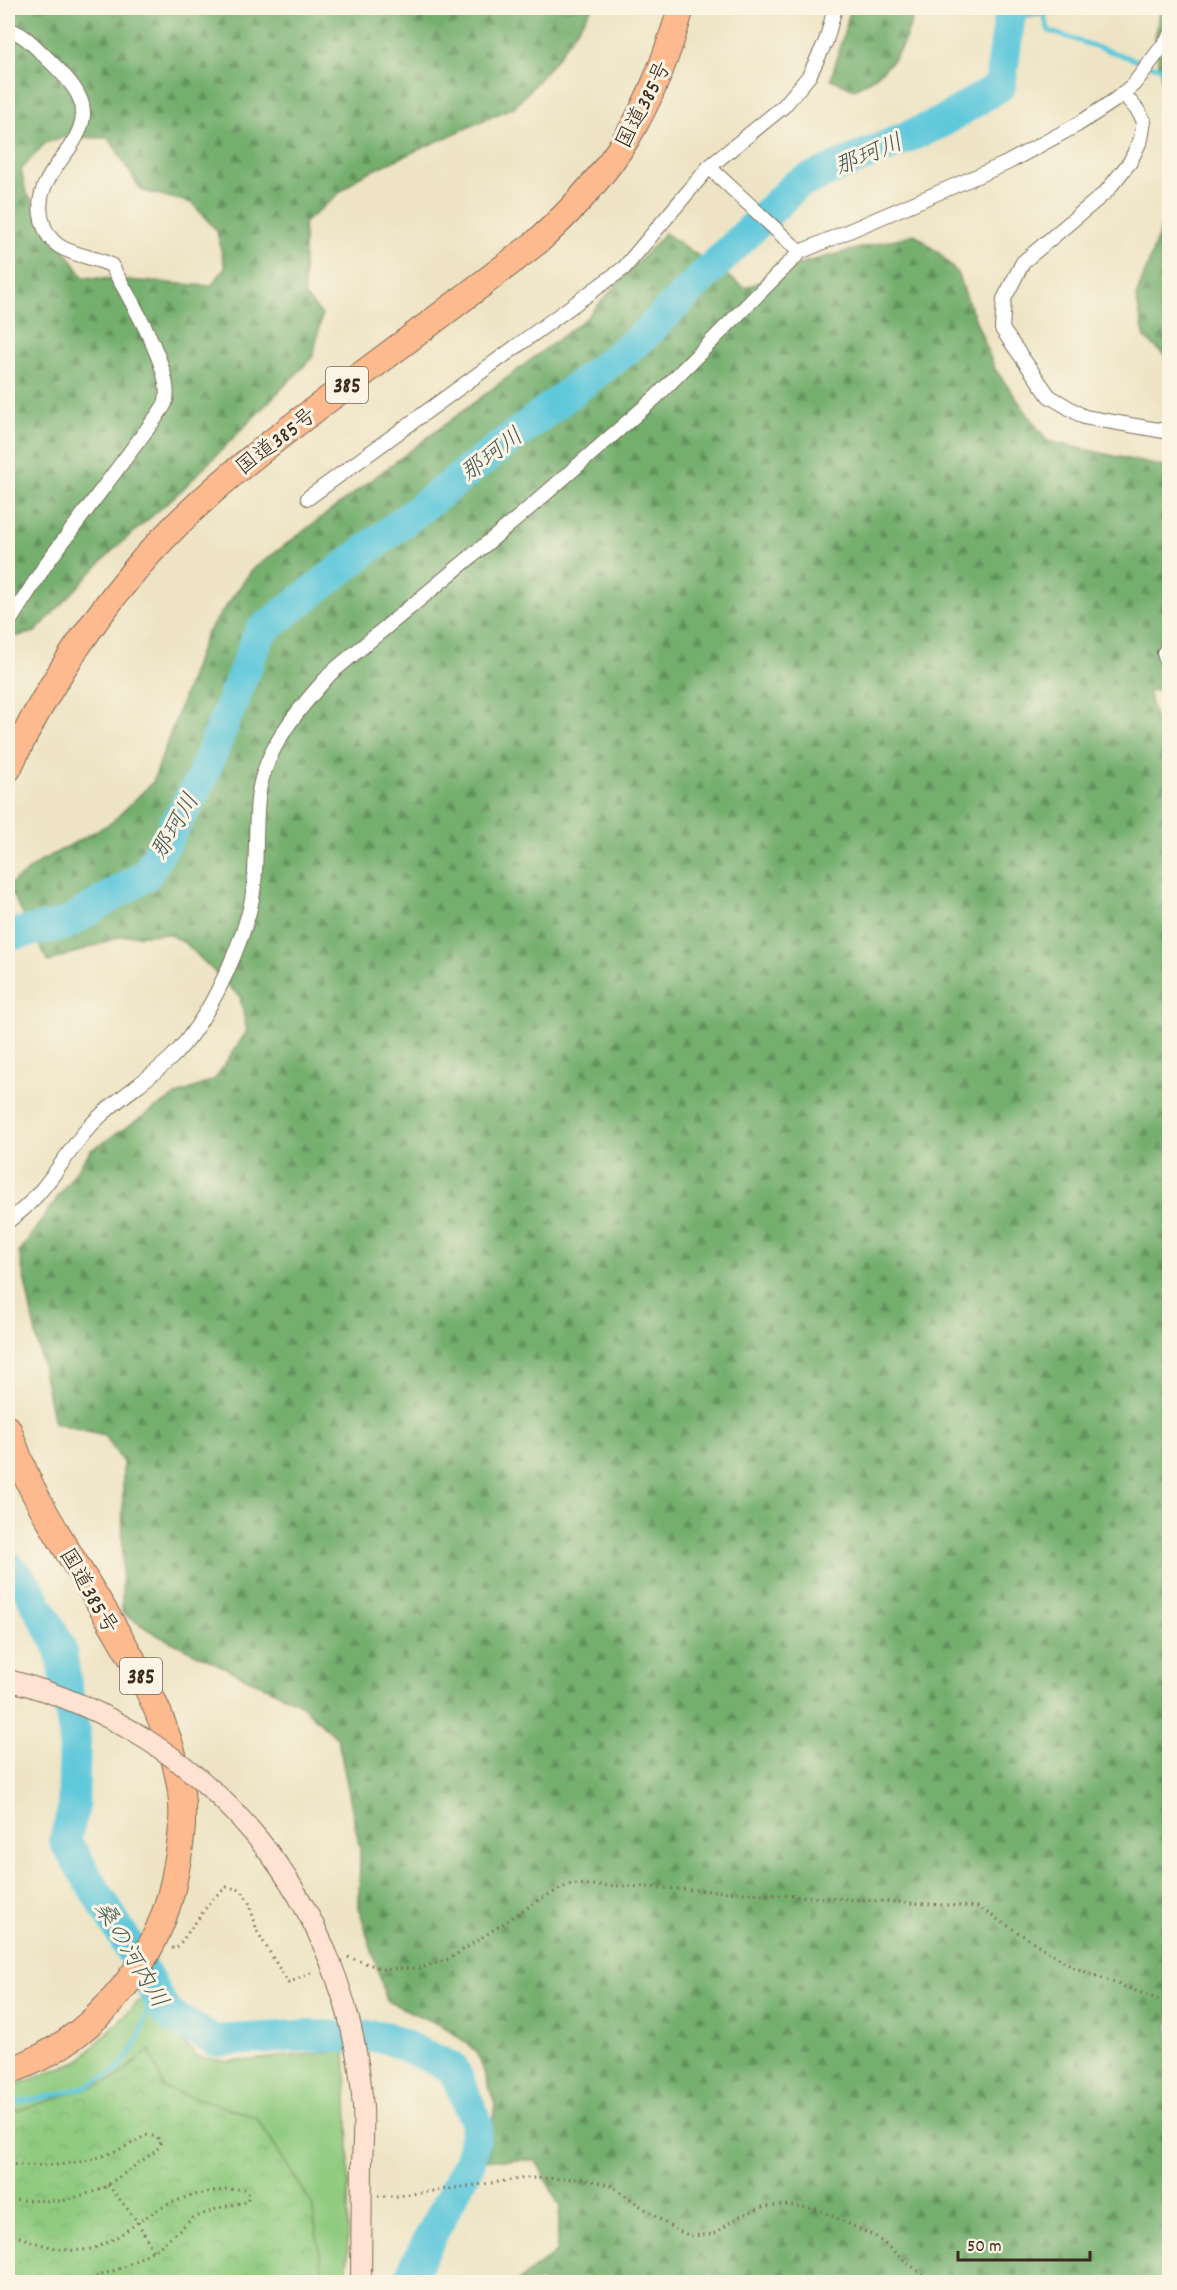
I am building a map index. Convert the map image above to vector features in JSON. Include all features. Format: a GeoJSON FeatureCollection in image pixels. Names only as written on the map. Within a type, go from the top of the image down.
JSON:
{"type":"FeatureCollection","features":[{"type":"Feature","properties":{"kind":"highway","name":"国道385号"},"geometry":{"type":"LineString","coordinates":[[8,768],[66,662],[135,570],[166,537],[229,477],[273,440],[520,255],[566,216],[630,137],[665,62],[681,8]]}},
{"type":"Feature","properties":{"kind":"highway","name":"国道385号"},"geometry":{"type":"LineString","coordinates":[[8,1429],[33,1491],[142,1679],[165,1733],[181,1792],[180,1847],[167,1910],[152,1946],[124,1988],[88,2026],[53,2050],[8,2071]]}},
{"type":"Feature","properties":{"kind":"main road"},"geometry":{"type":"LineString","coordinates":[[8,1680],[58,1695],[120,1723],[194,1772],[249,1826],[275,1859],[301,1899],[324,1945],[344,2000],[357,2060],[363,2108],[361,2283]]}},
{"type":"Feature","properties":{"kind":"street"},"geometry":{"type":"LineString","coordinates":[[308,498],[624,268],[709,167],[784,106],[809,76],[826,41],[836,8]]}},
{"type":"Feature","properties":{"kind":"street"},"geometry":{"type":"LineString","coordinates":[[8,30],[27,39],[76,90],[83,114],[79,132],[54,166],[42,191],[40,212],[46,233],[58,245],[76,254],[111,265],[138,312],[167,384],[166,402],[158,416],[46,564],[8,624]]}},
{"type":"Feature","properties":{"kind":"street"},"geometry":{"type":"LineString","coordinates":[[8,1221],[24,1210],[40,1194],[85,1131],[113,1104],[172,1057],[201,1022],[247,917],[254,891],[258,796],[264,772],[275,748],[306,701],[332,672],[655,398],[800,252],[1035,150],[1077,125],[1123,93],[1146,70],[1170,36]]}},
{"type":"Feature","properties":{"kind":"street"},"geometry":{"type":"LineString","coordinates":[[1123,93],[1144,121],[1141,139],[1130,162],[1106,192],[1023,262],[1004,299],[1002,329],[1049,396],[1084,417],[1170,432]]}},
{"type":"Feature","properties":{"kind":"street"},"geometry":{"type":"LineString","coordinates":[[709,167],[800,252]]}},
{"type":"Feature","properties":{"kind":"street"},"geometry":{"type":"LineString","coordinates":[[1170,646],[1164,653],[1170,673]]}},
{"type":"Feature","properties":{"kind":"path"},"geometry":{"type":"LineString","coordinates":[[338,1961],[348,1957],[383,1970],[420,1968],[449,1959],[542,1898],[571,1884],[647,1887],[978,1907],[1073,1967],[1170,2004]]}},
{"type":"Feature","properties":{"kind":"path"},"geometry":{"type":"LineString","coordinates":[[152,1946],[176,1948],[214,1897],[227,1887],[240,1890],[249,1902],[257,1932],[288,1983],[318,1970]]}},
{"type":"Feature","properties":{"kind":"path"},"geometry":{"type":"LineString","coordinates":[[8,2164],[42,2166],[90,2162],[132,2144],[146,2135],[157,2137],[161,2142],[157,2150],[102,2189],[63,2201],[8,2200]]}},
{"type":"Feature","properties":{"kind":"path"},"geometry":{"type":"LineString","coordinates":[[397,2196],[527,2178],[582,2179],[610,2185],[674,2229],[692,2236],[714,2234],[738,2217],[763,2207],[789,2205],[820,2210],[876,2236],[931,2283]]}},
{"type":"Feature","properties":{"kind":"path"},"geometry":{"type":"LineString","coordinates":[[108,2185],[138,2222],[153,2251]]}},
{"type":"Feature","properties":{"kind":"path"},"geometry":{"type":"LineString","coordinates":[[8,2233],[66,2250],[96,2248],[159,2209],[186,2197],[230,2189],[244,2189],[249,2194],[247,2202],[222,2206],[193,2218],[153,2251],[124,2267],[82,2283]]}},
{"type":"Feature","properties":{"kind":"path"},"geometry":{"type":"LineString","coordinates":[[1154,2283],[1170,2272]]}},
{"type":"Feature","properties":{"kind":"path"},"geometry":{"type":"LineString","coordinates":[[8,2278],[21,2283]]}},
{"type":"Feature","properties":{"kind":"green space"},"geometry":{"type":"Polygon","coordinates":[[[8,8],[592,8],[554,62],[516,106],[360,176],[304,223],[304,295],[322,315],[313,357],[183,489],[113,550],[35,632],[8,638],[8,8]],[[64,137],[45,143],[21,170],[26,192],[83,277],[211,286],[225,268],[217,231],[192,203],[141,190],[109,138],[64,137]]]}},
{"type":"Feature","properties":{"kind":"green space"},"geometry":{"type":"Polygon","coordinates":[[[851,8],[916,8],[906,36],[895,57],[879,74],[854,89],[831,79],[851,8]]]}},
{"type":"Feature","properties":{"kind":"green space"},"geometry":{"type":"Polygon","coordinates":[[[1161,8],[1169,8],[1169,130],[1155,38],[1161,8]]]}},
{"type":"Feature","properties":{"kind":"green space"},"geometry":{"type":"Polygon","coordinates":[[[1169,193],[1169,359],[1145,338],[1136,297],[1167,212],[1169,193]]]}},
{"type":"Feature","properties":{"kind":"green space"},"geometry":{"type":"Polygon","coordinates":[[[665,233],[745,288],[806,262],[915,234],[940,254],[957,273],[995,369],[1047,441],[1169,468],[1169,686],[1148,692],[1170,772],[1169,2282],[517,2282],[556,2252],[560,2207],[536,2160],[487,2160],[495,2104],[477,2052],[448,2029],[387,2001],[359,1908],[360,1849],[338,1739],[299,1703],[157,1635],[122,1613],[123,1462],[104,1435],[54,1423],[19,1252],[91,1150],[173,1097],[215,1079],[247,1031],[240,997],[185,943],[169,934],[122,936],[48,962],[8,886],[41,861],[111,823],[153,782],[206,634],[252,570],[585,319],[665,233]]]}},
{"type":"Feature","properties":{"kind":"green space"},"geometry":{"type":"Polygon","coordinates":[[[143,1997],[197,2057],[230,2062],[345,2051],[349,2148],[347,2282],[8,2282],[8,2088],[80,2060],[143,1997]]]}},
{"type":"Feature","properties":{"kind":"green space"},"geometry":{"type":"Polygon","coordinates":[[[150,2050],[164,2088],[256,2117],[312,2204],[324,2282],[8,2282],[8,2114],[114,2079],[150,2050]]]}},
{"type":"Feature","properties":{"kind":"water"},"geometry":{"type":"Polygon","coordinates":[[[1003,8],[1089,8],[1025,18],[1003,8]]]}},
{"type":"Feature","properties":{"kind":"waterway","name":"那珂川"},"geometry":{"type":"LineString","coordinates":[[8,935],[66,924],[146,875],[201,780],[260,632],[641,338],[796,185],[940,123],[1000,86],[1011,8]]}},
{"type":"Feature","properties":{"kind":"waterway"},"geometry":{"type":"LineString","coordinates":[[1041,8],[1049,31],[1166,70],[1170,74]]}},
{"type":"Feature","properties":{"kind":"waterway","name":"桑の河内川"},"geometry":{"type":"LineString","coordinates":[[8,1566],[28,1588],[60,1647],[75,1739],[73,1810],[65,1841],[129,1946],[167,2014],[215,2041],[297,2036],[385,2037],[453,2068],[477,2124],[470,2161],[407,2282]]}},
{"type":"Feature","properties":{"kind":"waterway"},"geometry":{"type":"LineString","coordinates":[[8,2104],[76,2090],[108,2075],[121,2064],[136,2044],[154,1990]]}}]}
